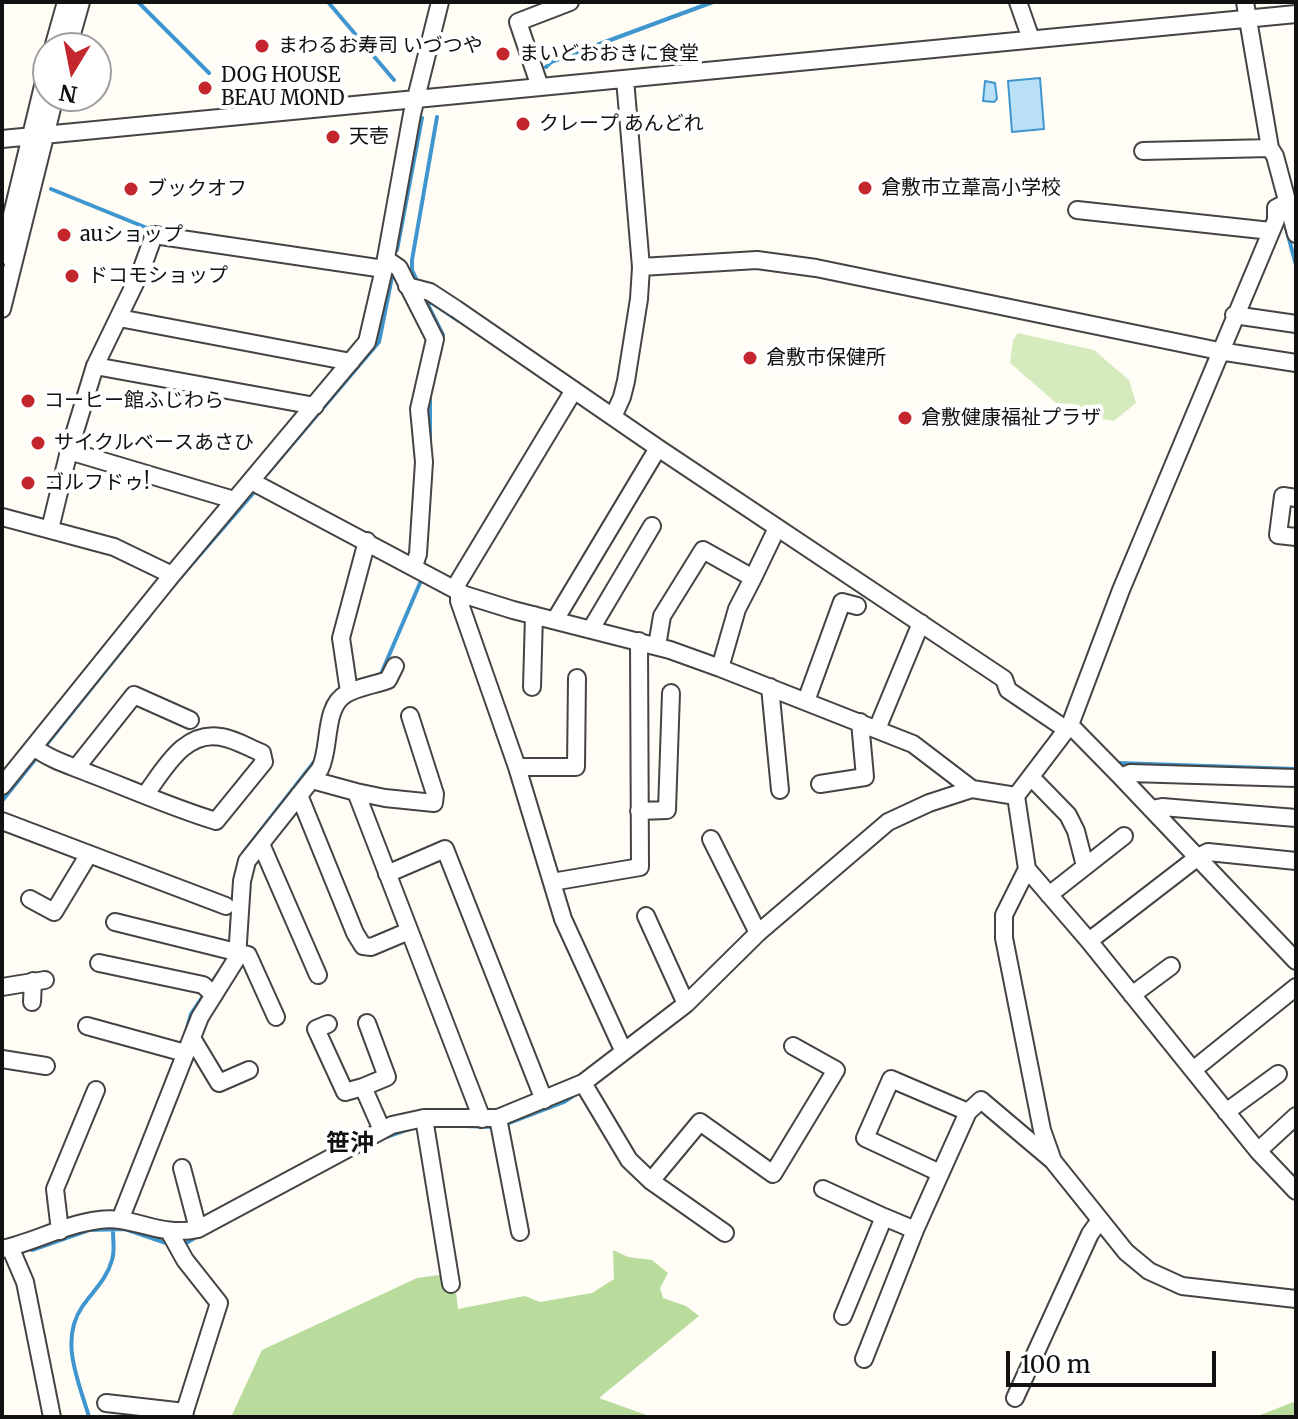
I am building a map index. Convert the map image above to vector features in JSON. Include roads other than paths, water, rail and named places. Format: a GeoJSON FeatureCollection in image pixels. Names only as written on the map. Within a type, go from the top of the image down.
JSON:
{"type":"FeatureCollection","features":[{"type":"Feature","properties":{"kind":"street"},"geometry":{"type":"LineString","coordinates":[[58,32],[66,2]]}},
{"type":"Feature","properties":{"kind":"street"},"geometry":{"type":"LineString","coordinates":[[73,32],[81,2]]}},
{"type":"Feature","properties":{"kind":"street"},"geometry":{"type":"LineString","coordinates":[[2,786],[39,751],[172,575],[234,500],[256,484],[367,342],[416,99],[440,2]]}},
{"type":"Feature","properties":{"kind":"street"},"geometry":{"type":"LineString","coordinates":[[540,87],[518,22],[570,2]]}},
{"type":"Feature","properties":{"kind":"street"},"geometry":{"type":"LineString","coordinates":[[1018,2],[1031,39]]}},
{"type":"Feature","properties":{"kind":"street"},"geometry":{"type":"LineString","coordinates":[[1245,2],[1282,205],[1296,234]]}},
{"type":"Feature","properties":{"kind":"street"},"geometry":{"type":"LineString","coordinates":[[2,139],[1296,14]]}},
{"type":"Feature","properties":{"kind":"street"},"geometry":{"type":"LineString","coordinates":[[613,417],[626,381],[641,267],[640,222],[625,79]]}},
{"type":"Feature","properties":{"kind":"street"},"geometry":{"type":"LineString","coordinates":[[2,309],[42,112]]}},
{"type":"Feature","properties":{"kind":"street"},"geometry":{"type":"LineString","coordinates":[[2,256],[48,112]]}},
{"type":"Feature","properties":{"kind":"street"},"geometry":{"type":"LineString","coordinates":[[1143,151],[1270,148]]}},
{"type":"Feature","properties":{"kind":"street"},"geometry":{"type":"LineString","coordinates":[[1282,205],[1115,604],[1068,727],[1016,796],[1027,869],[1258,1151],[1296,1191]]}},
{"type":"Feature","properties":{"kind":"street"},"geometry":{"type":"LineString","coordinates":[[1077,210],[1271,231]]}},
{"type":"Feature","properties":{"kind":"street"},"geometry":{"type":"LineString","coordinates":[[50,529],[69,451],[95,366],[154,235],[385,264],[399,268],[415,288],[435,339],[419,409],[423,475],[418,554],[421,570]]}},
{"type":"Feature","properties":{"kind":"street"},"geometry":{"type":"LineString","coordinates":[[641,267],[757,260],[816,268],[1219,351],[1296,363]]}},
{"type":"Feature","properties":{"kind":"street"},"geometry":{"type":"LineString","coordinates":[[415,288],[572,394],[613,417],[656,452],[775,532],[1004,679],[1008,690],[1068,727],[1151,809],[1193,862],[1296,961]]}},
{"type":"Feature","properties":{"kind":"street"},"geometry":{"type":"LineString","coordinates":[[1234,315],[1296,324]]}},
{"type":"Feature","properties":{"kind":"street"},"geometry":{"type":"LineString","coordinates":[[119,318],[351,362]]}},
{"type":"Feature","properties":{"kind":"street"},"geometry":{"type":"LineString","coordinates":[[95,366],[315,406]]}},
{"type":"Feature","properties":{"kind":"street"},"geometry":{"type":"LineString","coordinates":[[572,394],[456,590],[517,767],[563,919],[623,1050]]}},
{"type":"Feature","properties":{"kind":"street"},"geometry":{"type":"LineString","coordinates":[[69,451],[234,500]]}},
{"type":"Feature","properties":{"kind":"street"},"geometry":{"type":"LineString","coordinates":[[555,620],[656,452]]}},
{"type":"Feature","properties":{"kind":"street"},"geometry":{"type":"LineString","coordinates":[[256,484],[456,590],[534,615],[657,646],[770,687],[913,744],[972,789]]}},
{"type":"Feature","properties":{"kind":"street"},"geometry":{"type":"LineString","coordinates":[[1296,498],[1283,496],[1278,535],[1296,537]]}},
{"type":"Feature","properties":{"kind":"street"},"geometry":{"type":"LineString","coordinates":[[2,517],[114,547],[172,575]]}},
{"type":"Feature","properties":{"kind":"street"},"geometry":{"type":"LineString","coordinates":[[591,629],[652,526]]}},
{"type":"Feature","properties":{"kind":"street"},"geometry":{"type":"LineString","coordinates":[[720,668],[737,609],[775,532]]}},
{"type":"Feature","properties":{"kind":"street"},"geometry":{"type":"LineString","coordinates":[[348,687],[341,638],[367,541]]}},
{"type":"Feature","properties":{"kind":"street"},"geometry":{"type":"LineString","coordinates":[[657,646],[662,616],[703,550],[753,578]]}},
{"type":"Feature","properties":{"kind":"street"},"geometry":{"type":"LineString","coordinates":[[806,701],[842,602],[857,606]]}},
{"type":"Feature","properties":{"kind":"street"},"geometry":{"type":"LineString","coordinates":[[532,687],[534,615]]}},
{"type":"Feature","properties":{"kind":"street"},"geometry":{"type":"LineString","coordinates":[[877,729],[919,627]]}},
{"type":"Feature","properties":{"kind":"street"},"geometry":{"type":"LineString","coordinates":[[552,882],[640,867],[639,641]]}},
{"type":"Feature","properties":{"kind":"street"},"geometry":{"type":"LineString","coordinates":[[115,1220],[209,991],[237,958],[232,949],[244,871],[325,760],[336,703],[348,687],[388,680],[395,666]]}},
{"type":"Feature","properties":{"kind":"street"},"geometry":{"type":"LineString","coordinates":[[517,767],[576,767],[577,678]]}},
{"type":"Feature","properties":{"kind":"street"},"geometry":{"type":"LineString","coordinates":[[770,687],[780,790]]}},
{"type":"Feature","properties":{"kind":"street"},"geometry":{"type":"LineString","coordinates":[[639,811],[667,810],[671,693]]}},
{"type":"Feature","properties":{"kind":"street"},"geometry":{"type":"LineString","coordinates":[[76,768],[134,695],[190,720]]}},
{"type":"Feature","properties":{"kind":"street"},"geometry":{"type":"LineString","coordinates":[[312,780],[356,792],[434,803],[435,794],[410,716]]}},
{"type":"Feature","properties":{"kind":"street"},"geometry":{"type":"LineString","coordinates":[[820,784],[865,777],[860,722]]}},
{"type":"Feature","properties":{"kind":"street"},"geometry":{"type":"LineString","coordinates":[[39,751],[76,768],[145,795],[216,821],[264,762],[262,753],[220,737],[201,737],[185,744],[145,795]]}},
{"type":"Feature","properties":{"kind":"street"},"geometry":{"type":"LineString","coordinates":[[1121,777],[1130,773],[1296,778]]}},
{"type":"Feature","properties":{"kind":"street"},"geometry":{"type":"LineString","coordinates":[[1031,777],[1068,815],[1076,831],[1085,866]]}},
{"type":"Feature","properties":{"kind":"street"},"geometry":{"type":"LineString","coordinates":[[52,1417],[25,1282],[6,1248],[97,1220],[115,1220],[170,1233],[198,1229],[382,1130],[414,1119],[424,1123],[495,1122],[544,1100],[585,1087],[623,1050],[686,1004],[758,933],[888,822],[929,803],[972,789],[1016,796]]}},
{"type":"Feature","properties":{"kind":"street"},"geometry":{"type":"LineString","coordinates":[[356,792],[409,931],[495,1122],[520,1232]]}},
{"type":"Feature","properties":{"kind":"street"},"geometry":{"type":"LineString","coordinates":[[299,795],[363,946],[371,947],[409,931]]}},
{"type":"Feature","properties":{"kind":"street"},"geometry":{"type":"LineString","coordinates":[[1151,809],[1162,807],[1296,818]]}},
{"type":"Feature","properties":{"kind":"street"},"geometry":{"type":"LineString","coordinates":[[2,821],[226,906]]}},
{"type":"Feature","properties":{"kind":"street"},"geometry":{"type":"LineString","coordinates":[[1049,895],[1124,836]]}},
{"type":"Feature","properties":{"kind":"street"},"geometry":{"type":"LineString","coordinates":[[711,839],[758,933]]}},
{"type":"Feature","properties":{"kind":"street"},"geometry":{"type":"LineString","coordinates":[[261,844],[318,975]]}},
{"type":"Feature","properties":{"kind":"street"},"geometry":{"type":"LineString","coordinates":[[387,874],[445,849],[544,1100]]}},
{"type":"Feature","properties":{"kind":"street"},"geometry":{"type":"LineString","coordinates":[[1089,941],[1208,852],[1296,861]]}},
{"type":"Feature","properties":{"kind":"street"},"geometry":{"type":"LineString","coordinates":[[30,899],[54,912],[89,854]]}},
{"type":"Feature","properties":{"kind":"street"},"geometry":{"type":"LineString","coordinates":[[1027,869],[1004,915],[1004,938],[1042,1130],[1053,1161]]}},
{"type":"Feature","properties":{"kind":"street"},"geometry":{"type":"LineString","coordinates":[[646,916],[686,1004]]}},
{"type":"Feature","properties":{"kind":"street"},"geometry":{"type":"LineString","coordinates":[[115,922],[248,955],[276,1017]]}},
{"type":"Feature","properties":{"kind":"street"},"geometry":{"type":"LineString","coordinates":[[99,963],[209,991]]}},
{"type":"Feature","properties":{"kind":"street"},"geometry":{"type":"LineString","coordinates":[[1132,995],[1171,966]]}},
{"type":"Feature","properties":{"kind":"street"},"geometry":{"type":"LineString","coordinates":[[2,987],[39,980],[32,1002]]}},
{"type":"Feature","properties":{"kind":"street"},"geometry":{"type":"LineString","coordinates":[[1193,1070],[1296,987]]}},
{"type":"Feature","properties":{"kind":"street"},"geometry":{"type":"LineString","coordinates":[[328,1024],[316,1029],[345,1092],[387,1077],[367,1023]]}},
{"type":"Feature","properties":{"kind":"street"},"geometry":{"type":"LineString","coordinates":[[87,1026],[184,1048],[219,1083],[249,1070]]}},
{"type":"Feature","properties":{"kind":"street"},"geometry":{"type":"LineString","coordinates":[[651,1181],[700,1122],[773,1174],[836,1070],[793,1046]]}},
{"type":"Feature","properties":{"kind":"street"},"geometry":{"type":"LineString","coordinates":[[2,1059],[46,1066]]}},
{"type":"Feature","properties":{"kind":"street"},"geometry":{"type":"LineString","coordinates":[[1226,1112],[1278,1074]]}},
{"type":"Feature","properties":{"kind":"street"},"geometry":{"type":"LineString","coordinates":[[940,1173],[865,1138],[891,1079],[968,1112]]}},
{"type":"Feature","properties":{"kind":"street"},"geometry":{"type":"LineString","coordinates":[[363,1087],[382,1130]]}},
{"type":"Feature","properties":{"kind":"street"},"geometry":{"type":"LineString","coordinates":[[585,1087],[629,1160],[651,1181],[725,1233]]}},
{"type":"Feature","properties":{"kind":"street"},"geometry":{"type":"LineString","coordinates":[[60,1231],[55,1189],[96,1090]]}},
{"type":"Feature","properties":{"kind":"street"},"geometry":{"type":"LineString","coordinates":[[864,1359],[940,1173],[968,1112],[981,1100],[1053,1161],[1126,1252],[1149,1271],[1182,1286],[1296,1299]]}},
{"type":"Feature","properties":{"kind":"street"},"geometry":{"type":"LineString","coordinates":[[1258,1151],[1296,1116]]}},
{"type":"Feature","properties":{"kind":"street"},"geometry":{"type":"LineString","coordinates":[[424,1123],[451,1284]]}},
{"type":"Feature","properties":{"kind":"street"},"geometry":{"type":"LineString","coordinates":[[182,1168],[198,1229]]}},
{"type":"Feature","properties":{"kind":"street"},"geometry":{"type":"LineString","coordinates":[[823,1189],[915,1230]]}},
{"type":"Feature","properties":{"kind":"street"},"geometry":{"type":"LineString","coordinates":[[843,1316],[884,1217]]}},
{"type":"Feature","properties":{"kind":"street"},"geometry":{"type":"LineString","coordinates":[[1015,1398],[1090,1234],[1100,1220]]}},
{"type":"Feature","properties":{"kind":"street"},"geometry":{"type":"LineString","coordinates":[[106,1403],[184,1415],[219,1303],[185,1260],[170,1233]]}},
{"type":"Feature","properties":{"kind":"water"},"geometry":{"type":"Polygon","coordinates":[[[1040,78],[1044,129],[1012,132],[1008,81],[1040,78]]]}},
{"type":"Feature","properties":{"kind":"water"},"geometry":{"type":"Polygon","coordinates":[[[985,81],[995,83],[997,99],[994,102],[983,101],[985,81]]]}},
{"type":"Feature","properties":{"kind":"waterway"},"geometry":{"type":"LineString","coordinates":[[138,2],[209,73]]}},
{"type":"Feature","properties":{"kind":"waterway"},"geometry":{"type":"LineString","coordinates":[[328,2],[394,80]]}},
{"type":"Feature","properties":{"kind":"waterway"},"geometry":{"type":"LineString","coordinates":[[546,67],[551,62],[713,2]]}},
{"type":"Feature","properties":{"kind":"waterway"},"geometry":{"type":"LineString","coordinates":[[418,283],[412,270],[412,260],[437,117]]}},
{"type":"Feature","properties":{"kind":"waterway"},"geometry":{"type":"LineString","coordinates":[[397,250],[422,118]]}},
{"type":"Feature","properties":{"kind":"waterway"},"geometry":{"type":"LineString","coordinates":[[51,189],[152,230]]}},
{"type":"Feature","properties":{"kind":"waterway"},"geometry":{"type":"LineString","coordinates":[[1283,217],[1296,265]]}},
{"type":"Feature","properties":{"kind":"waterway"},"geometry":{"type":"LineString","coordinates":[[268,473],[379,342],[392,277]]}},
{"type":"Feature","properties":{"kind":"waterway"},"geometry":{"type":"LineString","coordinates":[[423,295],[443,335],[439,357]]}},
{"type":"Feature","properties":{"kind":"waterway"},"geometry":{"type":"LineString","coordinates":[[426,303],[432,303],[459,321]]}},
{"type":"Feature","properties":{"kind":"waterway"},"geometry":{"type":"LineString","coordinates":[[430,393],[430,440]]}},
{"type":"Feature","properties":{"kind":"waterway"},"geometry":{"type":"LineString","coordinates":[[173,586],[256,490]]}},
{"type":"Feature","properties":{"kind":"waterway"},"geometry":{"type":"LineString","coordinates":[[381,674],[423,576]]}},
{"type":"Feature","properties":{"kind":"waterway"},"geometry":{"type":"LineString","coordinates":[[43,749],[150,615]]}},
{"type":"Feature","properties":{"kind":"waterway"},"geometry":{"type":"LineString","coordinates":[[2,801],[38,756]]}},
{"type":"Feature","properties":{"kind":"waterway"},"geometry":{"type":"LineString","coordinates":[[243,853],[314,762]]}},
{"type":"Feature","properties":{"kind":"waterway"},"geometry":{"type":"LineString","coordinates":[[1118,763],[1296,769]]}},
{"type":"Feature","properties":{"kind":"waterway"},"geometry":{"type":"LineString","coordinates":[[1143,811],[1189,860]]}},
{"type":"Feature","properties":{"kind":"waterway"},"geometry":{"type":"LineString","coordinates":[[210,985],[221,969]]}},
{"type":"Feature","properties":{"kind":"waterway"},"geometry":{"type":"LineString","coordinates":[[185,1035],[191,1014],[205,993]]}},
{"type":"Feature","properties":{"kind":"waterway"},"geometry":{"type":"LineString","coordinates":[[504,1125],[564,1102],[576,1094]]}},
{"type":"Feature","properties":{"kind":"waterway"},"geometry":{"type":"LineString","coordinates":[[464,1126],[495,1127]]}},
{"type":"Feature","properties":{"kind":"waterway"},"geometry":{"type":"LineString","coordinates":[[386,1137],[412,1128]]}},
{"type":"Feature","properties":{"kind":"waterway"},"geometry":{"type":"LineString","coordinates":[[89,1417],[73,1362],[72,1334],[82,1307],[110,1267],[114,1250],[114,1222]]}},
{"type":"Feature","properties":{"kind":"waterway"},"geometry":{"type":"LineString","coordinates":[[32,1250],[89,1230],[125,1229],[166,1243]]}},
{"type":"Feature","properties":{"kind":"waterway"},"geometry":{"type":"LineString","coordinates":[[183,1245],[198,1236]]}},
{"type":"Feature","properties":{"kind":"place","name":"まわるお寿司 いづつや"},"geometry":{"type":"Point","coordinates":[262,46]}},
{"type":"Feature","properties":{"kind":"place","name":"まいどおおきに食堂"},"geometry":{"type":"Point","coordinates":[503,54]}},
{"type":"Feature","properties":{"kind":"place","name":"DOG HOUSE BEAU MOND"},"geometry":{"type":"Point","coordinates":[205,88]}},
{"type":"Feature","properties":{"kind":"place","name":"クレープ あんどれ"},"geometry":{"type":"Point","coordinates":[523,124]}},
{"type":"Feature","properties":{"kind":"place","name":"天壱"},"geometry":{"type":"Point","coordinates":[333,137]}},
{"type":"Feature","properties":{"kind":"place","name":"倉敷市立葦高小学校"},"geometry":{"type":"Point","coordinates":[865,188]}},
{"type":"Feature","properties":{"kind":"place","name":"ブックオフ"},"geometry":{"type":"Point","coordinates":[131,189]}},
{"type":"Feature","properties":{"kind":"place","name":"auショップ"},"geometry":{"type":"Point","coordinates":[64,235]}},
{"type":"Feature","properties":{"kind":"place","name":"ドコモショップ"},"geometry":{"type":"Point","coordinates":[72,276]}},
{"type":"Feature","properties":{"kind":"place","name":"倉敷市保健所"},"geometry":{"type":"Point","coordinates":[750,358]}},
{"type":"Feature","properties":{"kind":"place","name":"コーヒー館ふじわら"},"geometry":{"type":"Point","coordinates":[28,401]}},
{"type":"Feature","properties":{"kind":"place","name":"倉敷健康福祉プラザ"},"geometry":{"type":"Point","coordinates":[905,418]}},
{"type":"Feature","properties":{"kind":"place","name":"サイクルベースあさひ"},"geometry":{"type":"Point","coordinates":[38,443]}},
{"type":"Feature","properties":{"kind":"place","name":"ゴルフドゥ!"},"geometry":{"type":"Point","coordinates":[28,483]}},
{"type":"Feature","properties":{"kind":"district","name":"笹沖"},"geometry":{"type":"Point","coordinates":[350,1144]}}]}
